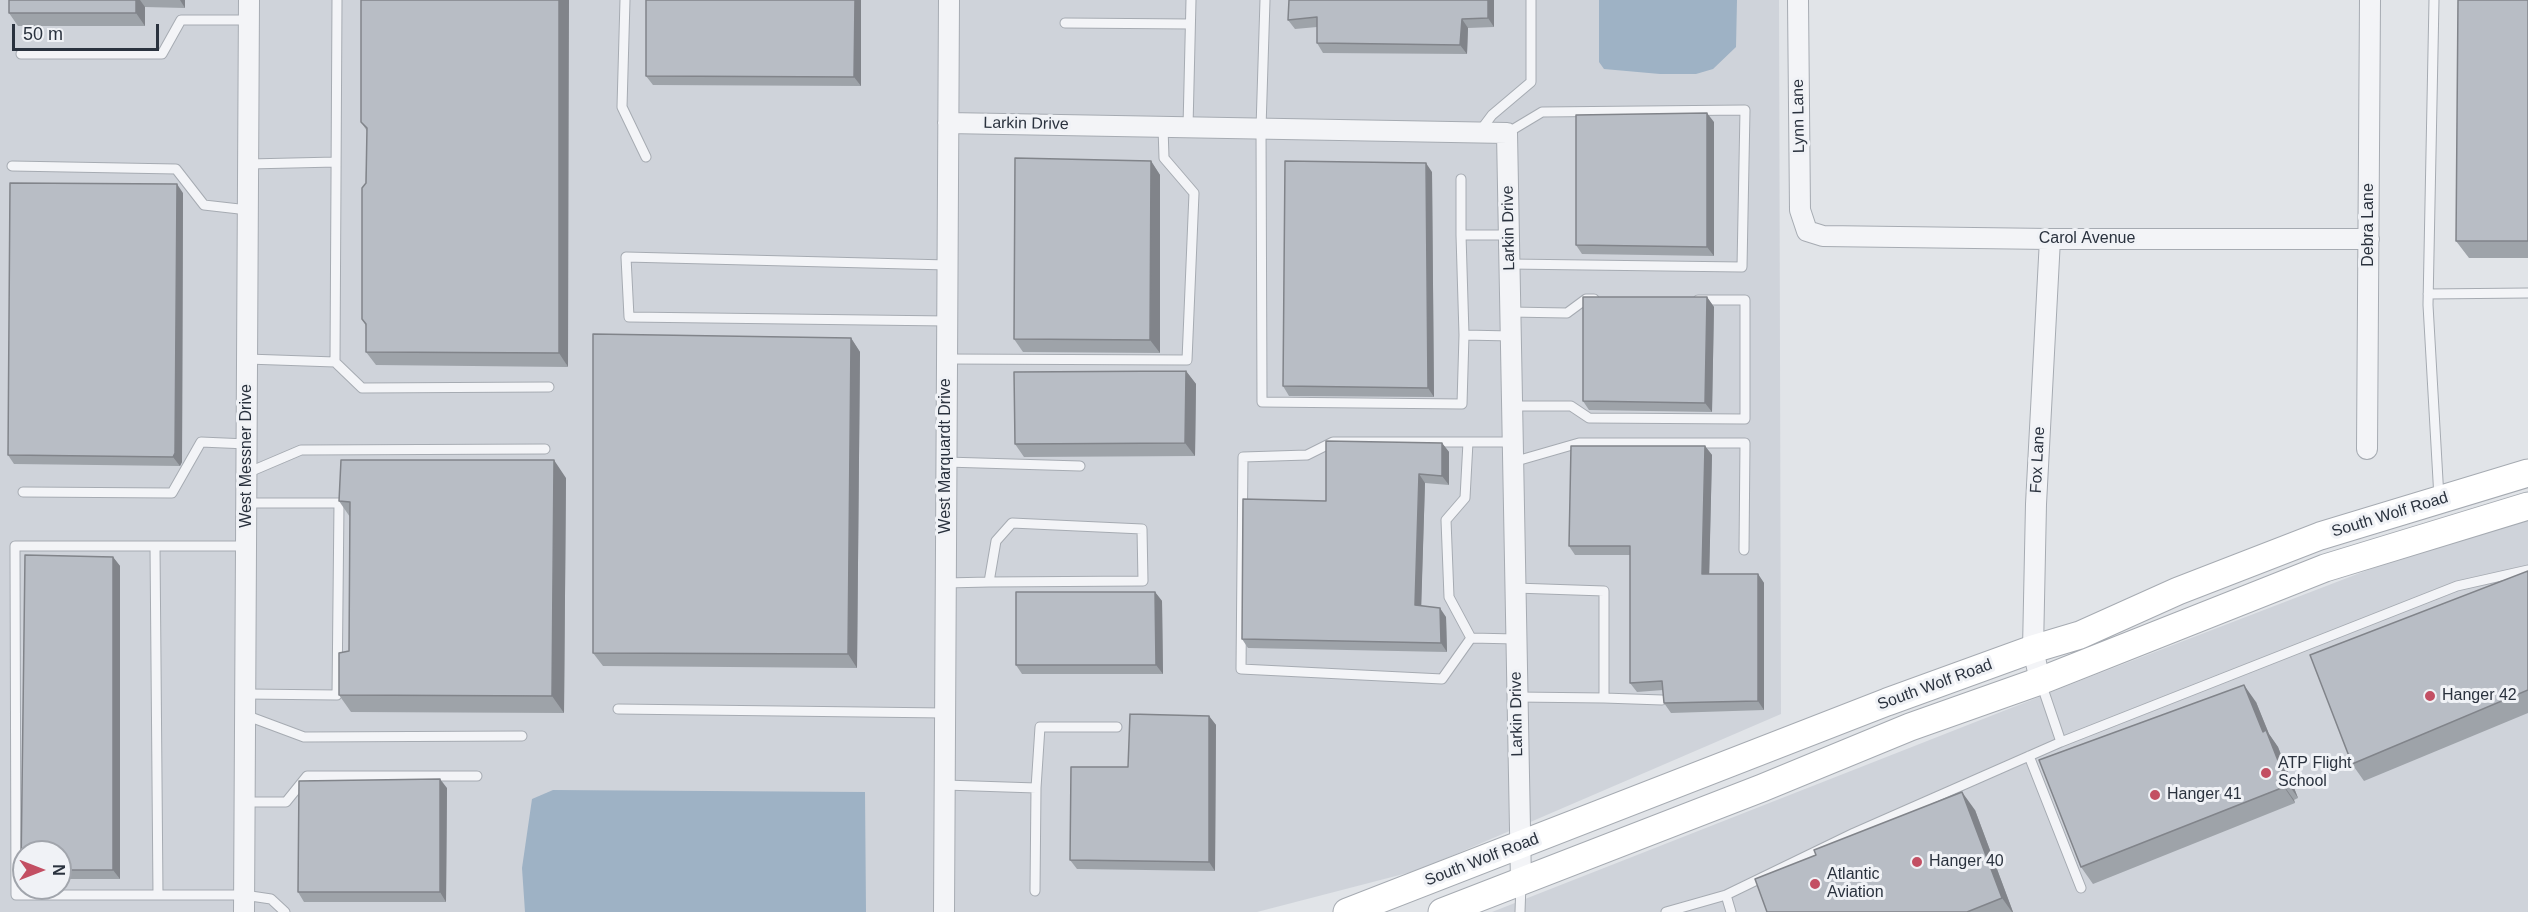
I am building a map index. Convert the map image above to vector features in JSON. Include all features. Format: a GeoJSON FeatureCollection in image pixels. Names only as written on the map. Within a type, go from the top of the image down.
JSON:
{"type":"FeatureCollection","features":[{"type":"Feature","properties":{"kind":"main road","name":"South Wolf Road"},"geometry":{"type":"LineString","coordinates":[[1347,912],[1887,702],[2033,649],[2080,635],[2178,591],[2320,536],[2528,473]]}},
{"type":"Feature","properties":{"kind":"main road","name":"South Wolf Road"},"geometry":{"type":"LineString","coordinates":[[1442,912],[1762,788],[1910,727],[2040,681],[2325,568],[2528,506]]}},
{"type":"Feature","properties":{"kind":"street","name":"West Messner Drive"},"geometry":{"type":"LineString","coordinates":[[244,903],[249,0]]}},
{"type":"Feature","properties":{"kind":"street","name":"West Marquardt Drive"},"geometry":{"type":"LineString","coordinates":[[944,912],[949,0]]}},
{"type":"Feature","properties":{"kind":"street","name":"Lynn Lane"},"geometry":{"type":"LineString","coordinates":[[1798,0],[1800,210],[1807,231]]}},
{"type":"Feature","properties":{"kind":"street","name":"Debra Lane"},"geometry":{"type":"LineString","coordinates":[[2367,449],[2370,0]]}},
{"type":"Feature","properties":{"kind":"street","name":"Larkin Drive"},"geometry":{"type":"LineString","coordinates":[[948,123],[1507,133],[1521,882]]}},
{"type":"Feature","properties":{"kind":"street","name":"Carol Avenue"},"geometry":{"type":"LineString","coordinates":[[1807,231],[1823,236],[2369,239]]}},
{"type":"Feature","properties":{"kind":"street","name":"Fox Lane"},"geometry":{"type":"LineString","coordinates":[[2040,681],[2033,649],[2036,504],[2050,239]]}},
{"type":"Feature","properties":{"kind":"lane"},"geometry":{"type":"LineString","coordinates":[[335,362],[337,0]]}},
{"type":"Feature","properties":{"kind":"lane"},"geometry":{"type":"LineString","coordinates":[[625,0],[622,107],[646,157]]}},
{"type":"Feature","properties":{"kind":"lane"},"geometry":{"type":"LineString","coordinates":[[1188,127],[1191,0]]}},
{"type":"Feature","properties":{"kind":"lane"},"geometry":{"type":"LineString","coordinates":[[1265,0],[1261,128],[1263,402],[1462,404],[1464,335],[1461,179]]}},
{"type":"Feature","properties":{"kind":"lane"},"geometry":{"type":"LineString","coordinates":[[1479,132],[1492,115],[1532,82],[1531,0]]}},
{"type":"Feature","properties":{"kind":"lane"},"geometry":{"type":"LineString","coordinates":[[2434,0],[2428,294],[2439,500]]}},
{"type":"Feature","properties":{"kind":"lane"},"geometry":{"type":"LineString","coordinates":[[21,54],[162,54],[181,20],[249,20]]}},
{"type":"Feature","properties":{"kind":"lane"},"geometry":{"type":"LineString","coordinates":[[1065,23],[1190,24]]}},
{"type":"Feature","properties":{"kind":"lane"},"geometry":{"type":"LineString","coordinates":[[1507,133],[1542,112],[1745,110],[1742,267],[1509,264]]}},
{"type":"Feature","properties":{"kind":"lane"},"geometry":{"type":"LineString","coordinates":[[947,358],[1187,360],[1194,194],[1164,158],[1163,127]]}},
{"type":"Feature","properties":{"kind":"lane"},"geometry":{"type":"LineString","coordinates":[[249,164],[336,162]]}},
{"type":"Feature","properties":{"kind":"lane"},"geometry":{"type":"LineString","coordinates":[[12,166],[176,169],[204,205],[248,210]]}},
{"type":"Feature","properties":{"kind":"lane"},"geometry":{"type":"LineString","coordinates":[[1461,235],[1509,236]]}},
{"type":"Feature","properties":{"kind":"lane"},"geometry":{"type":"LineString","coordinates":[[947,321],[629,316],[626,257],[948,266]]}},
{"type":"Feature","properties":{"kind":"lane"},"geometry":{"type":"LineString","coordinates":[[2428,294],[2528,293]]}},
{"type":"Feature","properties":{"kind":"lane"},"geometry":{"type":"LineString","coordinates":[[1510,312],[1567,313],[1586,299],[1608,299]]}},
{"type":"Feature","properties":{"kind":"lane"},"geometry":{"type":"LineString","coordinates":[[1512,406],[1571,406],[1589,418],[1745,419],[1745,300],[1688,300]]}},
{"type":"Feature","properties":{"kind":"lane"},"geometry":{"type":"LineString","coordinates":[[1464,335],[1511,336]]}},
{"type":"Feature","properties":{"kind":"lane"},"geometry":{"type":"LineString","coordinates":[[247,359],[335,362],[362,388],[549,387]]}},
{"type":"Feature","properties":{"kind":"lane"},"geometry":{"type":"LineString","coordinates":[[23,492],[172,493],[201,442],[247,444]]}},
{"type":"Feature","properties":{"kind":"lane"},"geometry":{"type":"LineString","coordinates":[[1471,638],[1442,679],[1241,669],[1244,457],[1307,455],[1333,442],[1468,442],[1513,452],[1579,442],[1745,444],[1744,550]]}},
{"type":"Feature","properties":{"kind":"lane"},"geometry":{"type":"LineString","coordinates":[[1468,442],[1465,498],[1446,520],[1449,597],[1471,638]]}},
{"type":"Feature","properties":{"kind":"lane"},"geometry":{"type":"LineString","coordinates":[[247,473],[301,450],[546,449]]}},
{"type":"Feature","properties":{"kind":"lane"},"geometry":{"type":"LineString","coordinates":[[946,462],[1080,466]]}},
{"type":"Feature","properties":{"kind":"lane"},"geometry":{"type":"LineString","coordinates":[[246,694],[337,694],[339,503],[247,503]]}},
{"type":"Feature","properties":{"kind":"lane"},"geometry":{"type":"LineString","coordinates":[[946,583],[1143,581],[1142,529],[1012,523],[996,541],[989,582]]}},
{"type":"Feature","properties":{"kind":"lane"},"geometry":{"type":"LineString","coordinates":[[246,546],[15,546],[16,895],[158,895],[244,903],[271,899],[285,912]]}},
{"type":"Feature","properties":{"kind":"lane"},"geometry":{"type":"LineString","coordinates":[[155,546],[158,895]]}},
{"type":"Feature","properties":{"kind":"lane"},"geometry":{"type":"LineString","coordinates":[[1666,912],[1726,895],[1854,833],[2061,742],[2457,586],[2528,570]]}},
{"type":"Feature","properties":{"kind":"lane"},"geometry":{"type":"LineString","coordinates":[[1515,588],[1604,591],[1604,698]]}},
{"type":"Feature","properties":{"kind":"lane"},"geometry":{"type":"LineString","coordinates":[[1471,638],[1516,639]]}},
{"type":"Feature","properties":{"kind":"lane"},"geometry":{"type":"LineString","coordinates":[[2040,681],[2061,742]]}},
{"type":"Feature","properties":{"kind":"lane"},"geometry":{"type":"LineString","coordinates":[[1517,697],[1662,700]]}},
{"type":"Feature","properties":{"kind":"lane"},"geometry":{"type":"LineString","coordinates":[[618,709],[945,713]]}},
{"type":"Feature","properties":{"kind":"lane"},"geometry":{"type":"LineString","coordinates":[[245,715],[304,737],[522,736]]}},
{"type":"Feature","properties":{"kind":"lane"},"geometry":{"type":"LineString","coordinates":[[1035,891],[1036,788],[1040,727],[1117,728]]}},
{"type":"Feature","properties":{"kind":"lane"},"geometry":{"type":"LineString","coordinates":[[2029,756],[2082,888]]}},
{"type":"Feature","properties":{"kind":"lane"},"geometry":{"type":"LineString","coordinates":[[245,802],[286,802],[307,776],[477,776]]}},
{"type":"Feature","properties":{"kind":"lane"},"geometry":{"type":"LineString","coordinates":[[945,785],[1036,788]]}},
{"type":"Feature","properties":{"kind":"lane"},"geometry":{"type":"LineString","coordinates":[[1520,912],[1521,882]]}},
{"type":"Feature","properties":{"kind":"lane"},"geometry":{"type":"LineString","coordinates":[[1726,895],[1731,912]]}},
{"type":"Feature","properties":{"kind":"shaded area"},"geometry":{"type":"Polygon","coordinates":[[[0,0],[1779,0],[1781,714],[1419,870],[1257,912],[0,912],[0,0]]]}},
{"type":"Feature","properties":{"kind":"shaded area"},"geometry":{"type":"Polygon","coordinates":[[[2528,520],[2528,912],[1492,912],[2399,558],[2528,520]]]}},
{"type":"Feature","properties":{"kind":"water"},"geometry":{"type":"Polygon","coordinates":[[[1599,0],[1737,0],[1736,47],[1713,69],[1696,74],[1660,74],[1604,69],[1599,62],[1599,0]]]}},
{"type":"Feature","properties":{"kind":"water"},"geometry":{"type":"Polygon","coordinates":[[[553,790],[865,792],[866,912],[525,912],[522,868],[532,799],[553,790]]]}},
{"type":"Feature","properties":{"kind":"building"},"geometry":{"type":"Polygon","coordinates":[[[9,0],[136,0],[136,13],[9,13],[9,0]]]}},
{"type":"Feature","properties":{"kind":"building"},"geometry":{"type":"Polygon","coordinates":[[[361,0],[559,0],[559,353],[366,352],[366,324],[362,319],[362,188],[366,183],[367,128],[361,122],[361,0]]]}},
{"type":"Feature","properties":{"kind":"building"},"geometry":{"type":"Polygon","coordinates":[[[646,0],[855,0],[854,77],[646,76],[646,0]]]}},
{"type":"Feature","properties":{"kind":"building"},"geometry":{"type":"Polygon","coordinates":[[[1289,0],[1488,0],[1488,18],[1462,19],[1460,45],[1317,43],[1317,17],[1288,20],[1289,0]]]}},
{"type":"Feature","properties":{"kind":"building"},"geometry":{"type":"Polygon","coordinates":[[[2458,0],[2528,0],[2528,241],[2456,241],[2458,0]]]}},
{"type":"Feature","properties":{"kind":"building"},"geometry":{"type":"Polygon","coordinates":[[[1707,113],[1707,247],[1576,245],[1576,115],[1707,113]]]}},
{"type":"Feature","properties":{"kind":"building"},"geometry":{"type":"Polygon","coordinates":[[[1015,158],[1151,161],[1150,340],[1014,339],[1015,158]]]}},
{"type":"Feature","properties":{"kind":"building"},"geometry":{"type":"Polygon","coordinates":[[[1285,161],[1426,163],[1428,388],[1283,386],[1285,161]]]}},
{"type":"Feature","properties":{"kind":"building"},"geometry":{"type":"Polygon","coordinates":[[[10,183],[177,184],[175,453],[173,457],[8,455],[10,183]]]}},
{"type":"Feature","properties":{"kind":"building"},"geometry":{"type":"Polygon","coordinates":[[[1583,297],[1707,297],[1705,403],[1583,401],[1583,297]]]}},
{"type":"Feature","properties":{"kind":"building"},"geometry":{"type":"Polygon","coordinates":[[[593,334],[851,338],[848,654],[593,653],[593,334]]]}},
{"type":"Feature","properties":{"kind":"building"},"geometry":{"type":"Polygon","coordinates":[[[1186,371],[1185,443],[1015,444],[1014,372],[1186,371]]]}},
{"type":"Feature","properties":{"kind":"building"},"geometry":{"type":"Polygon","coordinates":[[[1326,441],[1442,443],[1442,476],[1419,474],[1415,605],[1440,608],[1441,643],[1242,639],[1243,499],[1326,501],[1326,441]]]}},
{"type":"Feature","properties":{"kind":"building"},"geometry":{"type":"Polygon","coordinates":[[[1571,446],[1705,446],[1702,574],[1758,574],[1758,701],[1664,703],[1662,681],[1630,683],[1630,546],[1569,546],[1571,446]]]}},
{"type":"Feature","properties":{"kind":"building"},"geometry":{"type":"Polygon","coordinates":[[[341,460],[554,460],[552,696],[339,695],[339,653],[349,651],[350,502],[339,501],[341,460]]]}},
{"type":"Feature","properties":{"kind":"building"},"geometry":{"type":"Polygon","coordinates":[[[25,555],[113,557],[113,870],[72,870],[72,840],[21,840],[25,555]]]}},
{"type":"Feature","properties":{"kind":"building","name":"Hanger 42"},"geometry":{"type":"Polygon","coordinates":[[[2528,571],[2528,690],[2352,764],[2310,655],[2528,571]]]}},
{"type":"Feature","properties":{"kind":"building"},"geometry":{"type":"Polygon","coordinates":[[[1016,592],[1155,592],[1156,665],[1016,665],[1016,592]]]}},
{"type":"Feature","properties":{"kind":"building","name":"Hanger 41"},"geometry":{"type":"Polygon","coordinates":[[[2244,685],[2263,732],[2266,730],[2286,781],[2282,783],[2284,787],[2081,867],[2039,760],[2244,685]]]}},
{"type":"Feature","properties":{"kind":"building"},"geometry":{"type":"Polygon","coordinates":[[[1130,714],[1209,716],[1209,862],[1070,860],[1071,767],[1128,767],[1130,714]]]}},
{"type":"Feature","properties":{"kind":"building"},"geometry":{"type":"Polygon","coordinates":[[[440,779],[440,892],[298,892],[299,781],[440,779]]]}},
{"type":"Feature","properties":{"kind":"building","name":"Hanger 40"},"geometry":{"type":"Polygon","coordinates":[[[1962,792],[2002,898],[1967,912],[1767,912],[1755,879],[1816,855],[1814,850],[1962,792]]]}},
{"type":"Feature","properties":{"kind":"place","name":"Hanger 42"},"geometry":{"type":"Point","coordinates":[2430,696]}},
{"type":"Feature","properties":{"kind":"place","name":"ATP Flight School"},"geometry":{"type":"Point","coordinates":[2266,773]}},
{"type":"Feature","properties":{"kind":"place","name":"Hanger 41"},"geometry":{"type":"Point","coordinates":[2155,795]}},
{"type":"Feature","properties":{"kind":"place","name":"Hanger 40"},"geometry":{"type":"Point","coordinates":[1917,862]}},
{"type":"Feature","properties":{"kind":"place","name":"Atlantic Aviation"},"geometry":{"type":"Point","coordinates":[1815,884]}}]}
